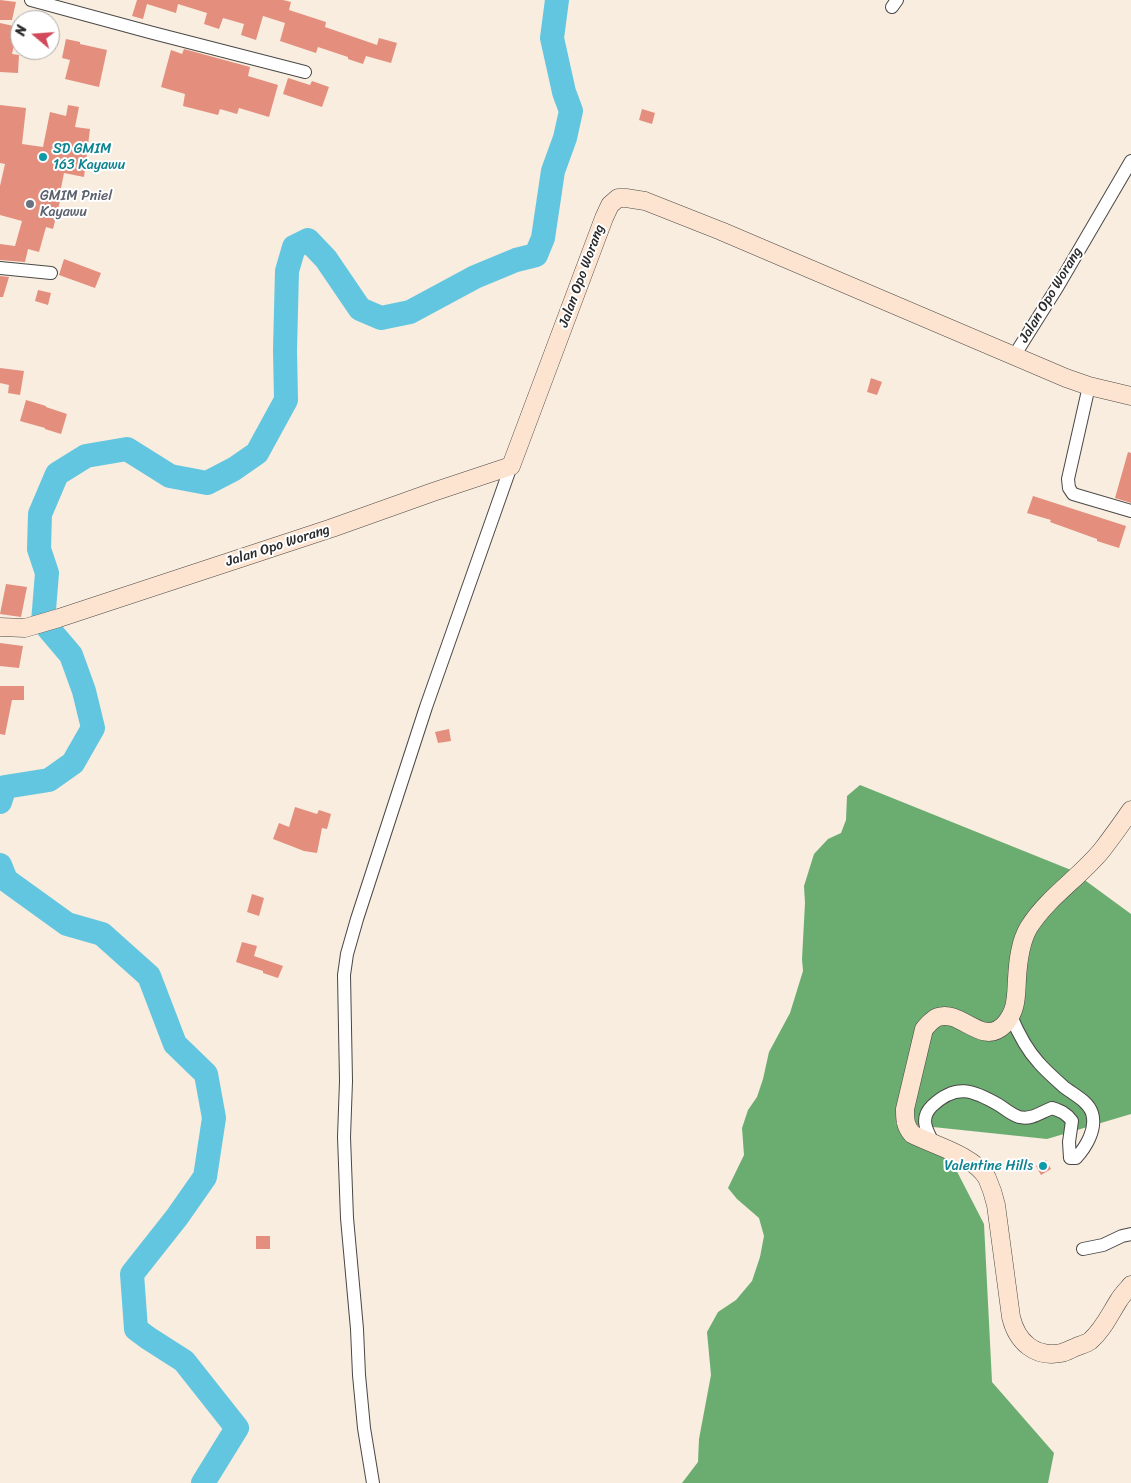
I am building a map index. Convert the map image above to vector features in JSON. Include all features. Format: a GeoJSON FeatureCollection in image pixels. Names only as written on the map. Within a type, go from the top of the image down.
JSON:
{"type":"FeatureCollection","features":[{"type":"Feature","properties":{"kind":"street"},"geometry":{"type":"LineString","coordinates":[[31,0],[153,34],[305,72]]}},
{"type":"Feature","properties":{"kind":"street","name":"Jalan Opo Worang"},"geometry":{"type":"LineString","coordinates":[[0,627],[25,628],[59,618],[332,528],[511,466],[604,218],[610,205],[618,198],[645,201],[1014,356],[1058,286],[1131,161]]}},
{"type":"Feature","properties":{"kind":"street"},"geometry":{"type":"LineString","coordinates":[[0,268],[51,273]]}},
{"type":"Feature","properties":{"kind":"street"},"geometry":{"type":"LineString","coordinates":[[1014,356],[1089,386],[1131,396]]}},
{"type":"Feature","properties":{"kind":"street"},"geometry":{"type":"LineString","coordinates":[[1089,386],[1068,479],[1069,488],[1073,494],[1131,511]]}},
{"type":"Feature","properties":{"kind":"street"},"geometry":{"type":"LineString","coordinates":[[373,1483],[363,1419],[347,1218],[344,1138],[346,1081],[344,975],[346,954],[426,707],[511,466]]}},
{"type":"Feature","properties":{"kind":"street"},"geometry":{"type":"LineString","coordinates":[[1131,810],[1102,850],[1058,894],[1029,927],[1020,956],[1016,1004],[1011,1016],[1003,1026],[996,1032],[987,1032],[958,1019],[944,1016],[930,1022],[924,1029],[905,1109],[907,1128],[912,1134],[971,1162],[986,1178],[996,1205],[1014,1330],[1028,1347],[1049,1354],[1062,1353],[1089,1341],[1106,1323],[1119,1300],[1131,1285]]}},
{"type":"Feature","properties":{"kind":"street"},"geometry":{"type":"LineString","coordinates":[[934,1144],[926,1129],[925,1116],[934,1105],[946,1096],[960,1090],[970,1091],[990,1100],[1019,1117],[1032,1117],[1052,1108],[1064,1112],[1072,1121],[1068,1142],[1070,1158],[1076,1158],[1084,1149],[1092,1129],[1092,1114],[1089,1107],[1064,1087],[1038,1062],[1018,1032],[1011,1016]]}},
{"type":"Feature","properties":{"kind":"street"},"geometry":{"type":"LineString","coordinates":[[1083,1249],[1103,1245],[1131,1234]]}},
{"type":"Feature","properties":{"kind":"green space"},"geometry":{"type":"Polygon","coordinates":[[[860,785],[1071,870],[1131,914],[1131,1114],[1047,1139],[895,1123],[948,1154],[984,1224],[992,1382],[1054,1453],[1048,1483],[682,1483],[698,1462],[699,1439],[711,1375],[707,1332],[718,1312],[736,1300],[752,1281],[760,1257],[764,1236],[759,1218],[737,1199],[728,1188],[744,1155],[742,1128],[748,1110],[757,1097],[769,1052],[790,1013],[803,971],[804,886],[814,854],[828,839],[841,833],[846,820],[847,796],[860,785]]]}},
{"type":"Feature","properties":{"kind":"building"},"geometry":{"type":"Polygon","coordinates":[[[0,0],[16,2],[14,10],[10,10],[10,20],[0,20],[0,0]]]}},
{"type":"Feature","properties":{"kind":"building"},"geometry":{"type":"Polygon","coordinates":[[[137,0],[283,0],[291,2],[289,10],[326,22],[325,27],[377,45],[379,38],[397,43],[391,63],[366,56],[363,64],[318,47],[316,53],[280,41],[285,23],[263,16],[256,40],[241,35],[244,24],[223,18],[219,29],[204,24],[207,13],[178,4],[176,13],[147,4],[143,19],[132,16],[137,0]]]}},
{"type":"Feature","properties":{"kind":"building"},"geometry":{"type":"Polygon","coordinates":[[[0,23],[10,25],[10,60],[19,60],[18,73],[0,72],[0,23]]]}},
{"type":"Feature","properties":{"kind":"building"},"geometry":{"type":"Polygon","coordinates":[[[66,39],[107,50],[99,87],[65,79],[70,60],[62,58],[66,39]]]}},
{"type":"Feature","properties":{"kind":"building"},"geometry":{"type":"Polygon","coordinates":[[[184,49],[250,67],[248,76],[278,85],[269,117],[239,108],[237,114],[220,109],[218,115],[183,106],[185,94],[161,87],[171,50],[182,54],[184,49]]]}},
{"type":"Feature","properties":{"kind":"building"},"geometry":{"type":"Polygon","coordinates":[[[288,78],[310,85],[312,81],[329,87],[322,107],[283,94],[288,78]]]}},
{"type":"Feature","properties":{"kind":"building"},"geometry":{"type":"Polygon","coordinates":[[[0,105],[26,108],[22,144],[43,147],[50,112],[66,116],[68,105],[79,107],[75,127],[90,129],[84,177],[64,173],[60,193],[62,193],[53,229],[46,227],[39,252],[28,249],[25,262],[0,260],[0,244],[15,246],[22,221],[0,215],[0,186],[5,164],[0,163],[0,105]]]}},
{"type":"Feature","properties":{"kind":"building"},"geometry":{"type":"Polygon","coordinates":[[[642,109],[655,113],[652,124],[639,120],[642,109]]]}},
{"type":"Feature","properties":{"kind":"building"},"geometry":{"type":"Polygon","coordinates":[[[64,259],[101,273],[95,288],[59,275],[64,259]]]}},
{"type":"Feature","properties":{"kind":"building"},"geometry":{"type":"Polygon","coordinates":[[[0,276],[9,277],[3,297],[0,297],[0,276]]]}},
{"type":"Feature","properties":{"kind":"building"},"geometry":{"type":"Polygon","coordinates":[[[38,290],[51,293],[48,305],[35,301],[38,290]]]}},
{"type":"Feature","properties":{"kind":"building"},"geometry":{"type":"Polygon","coordinates":[[[0,368],[24,371],[20,395],[8,393],[9,385],[0,383],[0,368]]]}},
{"type":"Feature","properties":{"kind":"building"},"geometry":{"type":"Polygon","coordinates":[[[871,378],[882,382],[877,395],[867,392],[871,378]]]}},
{"type":"Feature","properties":{"kind":"building"},"geometry":{"type":"Polygon","coordinates":[[[26,400],[67,414],[61,434],[20,421],[26,400]]]}},
{"type":"Feature","properties":{"kind":"building"},"geometry":{"type":"Polygon","coordinates":[[[1128,452],[1131,453],[1131,503],[1115,498],[1128,452]]]}},
{"type":"Feature","properties":{"kind":"building"},"geometry":{"type":"Polygon","coordinates":[[[1033,496],[1126,526],[1119,548],[1050,522],[1051,520],[1027,513],[1033,496]]]}},
{"type":"Feature","properties":{"kind":"building"},"geometry":{"type":"Polygon","coordinates":[[[6,584],[27,587],[21,617],[0,614],[6,584]]]}},
{"type":"Feature","properties":{"kind":"building"},"geometry":{"type":"Polygon","coordinates":[[[0,643],[23,646],[19,668],[0,666],[0,643]]]}},
{"type":"Feature","properties":{"kind":"building"},"geometry":{"type":"Polygon","coordinates":[[[0,686],[24,686],[24,700],[12,700],[5,735],[0,734],[0,686]]]}},
{"type":"Feature","properties":{"kind":"building"},"geometry":{"type":"Polygon","coordinates":[[[449,729],[451,741],[438,743],[435,732],[449,729]]]}},
{"type":"Feature","properties":{"kind":"building"},"geometry":{"type":"Polygon","coordinates":[[[295,807],[317,814],[319,810],[331,814],[327,829],[322,828],[317,853],[304,851],[273,839],[279,823],[289,827],[295,807]]]}},
{"type":"Feature","properties":{"kind":"building"},"geometry":{"type":"Polygon","coordinates":[[[252,894],[264,898],[259,916],[247,912],[252,894]]]}},
{"type":"Feature","properties":{"kind":"building"},"geometry":{"type":"Polygon","coordinates":[[[242,942],[257,946],[254,956],[283,966],[278,978],[236,962],[242,942]]]}},
{"type":"Feature","properties":{"kind":"building"},"geometry":{"type":"Polygon","coordinates":[[[1046,1160],[1051,1169],[1041,1175],[1036,1166],[1046,1160]]]}},
{"type":"Feature","properties":{"kind":"building"},"geometry":{"type":"Polygon","coordinates":[[[256,1236],[270,1236],[270,1249],[256,1249],[256,1236]]]}},
{"type":"Feature","properties":{"kind":"waterway"},"geometry":{"type":"LineString","coordinates":[[0,802],[5,787],[49,780],[73,763],[93,728],[84,691],[71,655],[43,622],[47,573],[39,549],[40,514],[57,474],[86,456],[127,449],[170,476],[207,483],[234,469],[257,453],[286,400],[287,271],[294,247],[308,240],[326,259],[360,309],[381,318],[410,312],[475,277],[516,260],[536,255],[543,238],[553,171],[565,138],[571,111],[564,92],[552,38],[557,0]]}},
{"type":"Feature","properties":{"kind":"waterway"},"geometry":{"type":"LineString","coordinates":[[0,865],[6,880],[67,924],[102,934],[149,976],[175,1044],[206,1074],[214,1118],[205,1177],[177,1217],[132,1274],[136,1329],[184,1361],[237,1428],[203,1483]]}},
{"type":"Feature","properties":{"kind":"place","name":"SD GMIM 163 Kayawu"},"geometry":{"type":"Point","coordinates":[43,157]}},
{"type":"Feature","properties":{"kind":"place","name":"GMIM Pniel Kayawu"},"geometry":{"type":"Point","coordinates":[30,204]}},
{"type":"Feature","properties":{"kind":"place","name":"Valentine Hills"},"geometry":{"type":"Point","coordinates":[1043,1166]}}]}
